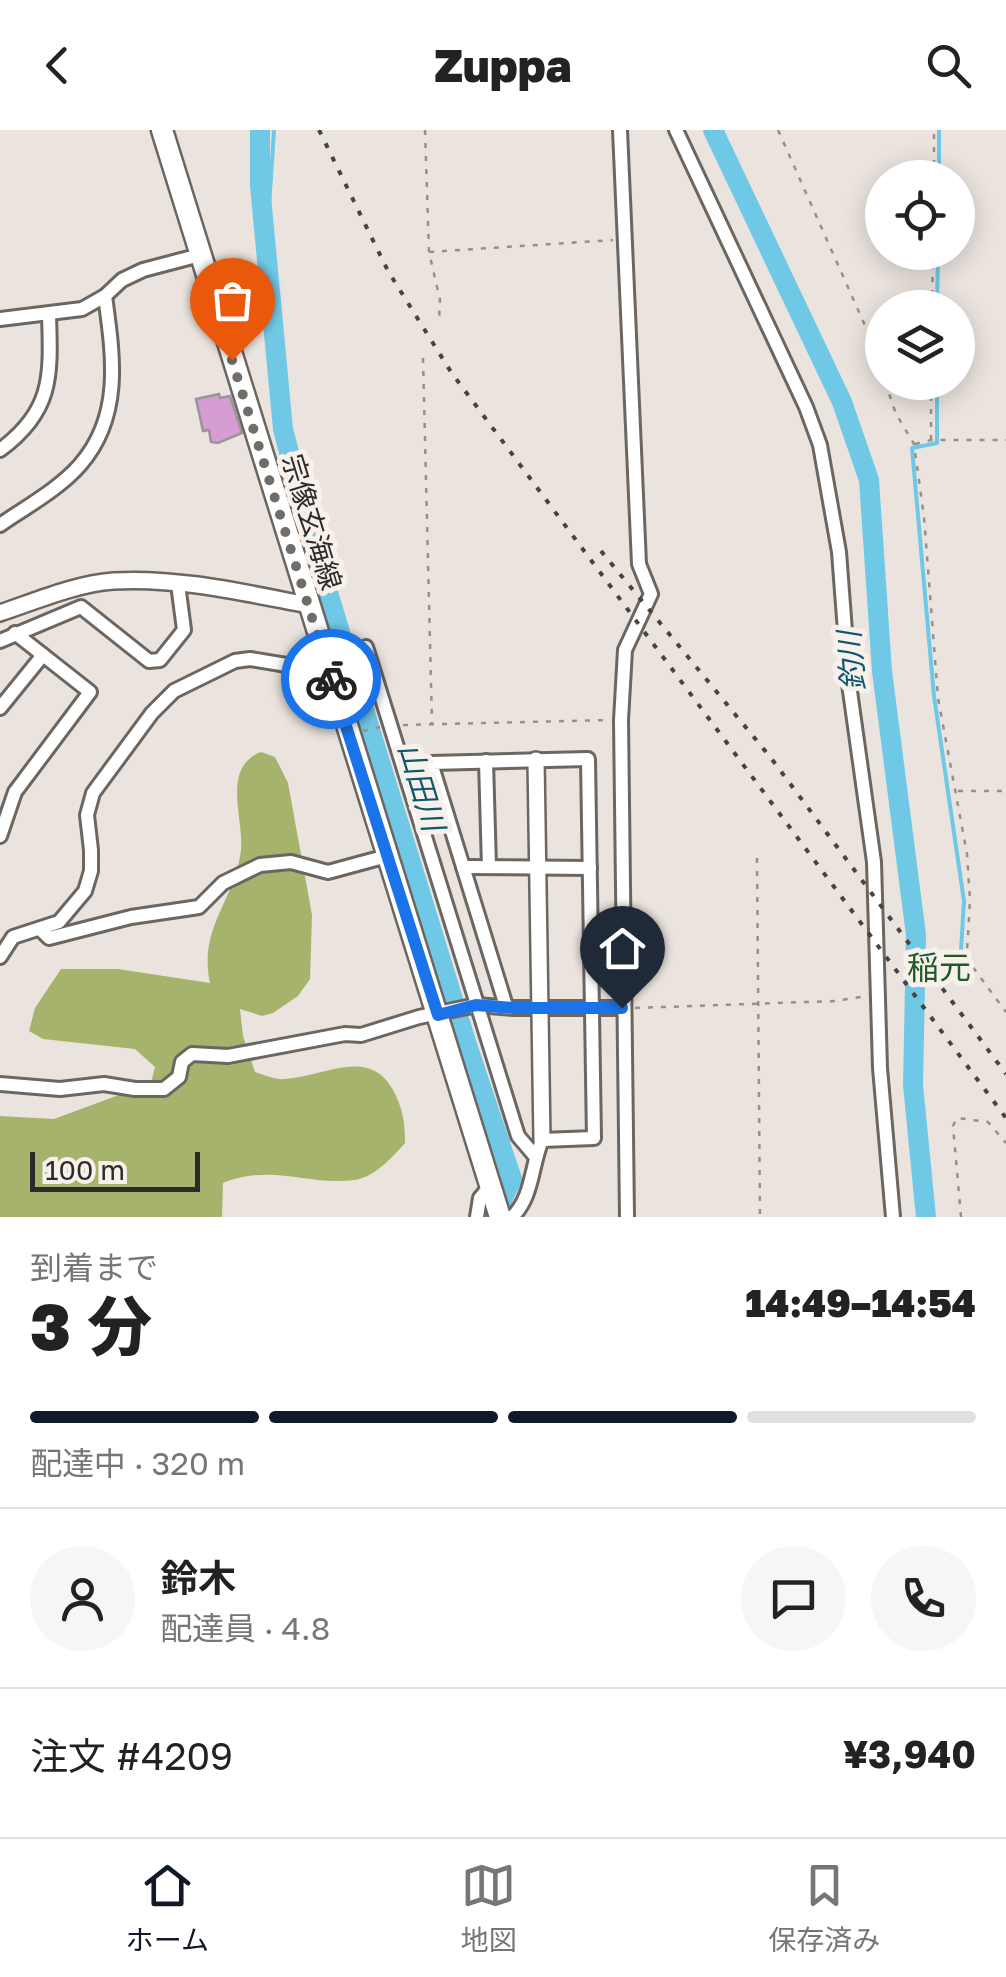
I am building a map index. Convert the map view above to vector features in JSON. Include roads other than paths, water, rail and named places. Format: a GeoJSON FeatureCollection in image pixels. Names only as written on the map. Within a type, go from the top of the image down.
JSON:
{"type":"FeatureCollection","features":[{"type":"Feature","properties":{"kind":"main road","name":"宗像玄海線"},"geometry":{"type":"LineString","coordinates":[[162,130],[500,1217]]}},
{"type":"Feature","properties":{"kind":"street"},"geometry":{"type":"LineString","coordinates":[[620,130],[639,564],[651,594],[625,650],[621,720],[627,1217]]}},
{"type":"Feature","properties":{"kind":"street"},"geometry":{"type":"LineString","coordinates":[[676,130],[806,407],[820,445],[838,552],[849,684],[874,862],[880,1068],[894,1217]]}},
{"type":"Feature","properties":{"kind":"street"},"geometry":{"type":"LineString","coordinates":[[0,319],[82,308],[143,270],[200,255]]}},
{"type":"Feature","properties":{"kind":"street"},"geometry":{"type":"LineString","coordinates":[[0,525],[80,466],[107,418],[114,386],[105,296]]}},
{"type":"Feature","properties":{"kind":"street"},"geometry":{"type":"LineString","coordinates":[[0,450],[32,421],[46,394],[50,374],[49,315]]}},
{"type":"Feature","properties":{"kind":"street"},"geometry":{"type":"LineString","coordinates":[[0,613],[102,583],[178,584],[308,604]]}},
{"type":"Feature","properties":{"kind":"street"},"geometry":{"type":"LineString","coordinates":[[0,640],[81,607],[149,662],[160,660],[184,630],[178,584]]}},
{"type":"Feature","properties":{"kind":"street"},"geometry":{"type":"LineString","coordinates":[[0,836],[15,792],[90,692],[14,633]]}},
{"type":"Feature","properties":{"kind":"street"},"geometry":{"type":"LineString","coordinates":[[366,647],[518,1136],[539,1148],[594,1138],[588,759],[431,763],[506,1006]]}},
{"type":"Feature","properties":{"kind":"street"},"geometry":{"type":"LineString","coordinates":[[0,708],[43,655]]}},
{"type":"Feature","properties":{"kind":"street"},"geometry":{"type":"LineString","coordinates":[[0,957],[13,938],[59,922],[85,890],[91,860],[87,815],[93,793],[162,701],[185,684],[250,659],[329,672]]}},
{"type":"Feature","properties":{"kind":"street"},"geometry":{"type":"LineString","coordinates":[[486,760],[489,867]]}},
{"type":"Feature","properties":{"kind":"street"},"geometry":{"type":"LineString","coordinates":[[512,1217],[527,1196],[539,1148],[536,760]]}},
{"type":"Feature","properties":{"kind":"street"},"geometry":{"type":"LineString","coordinates":[[41,930],[49,938],[131,917],[199,907],[223,883],[260,865],[291,862],[328,872],[387,856]]}},
{"type":"Feature","properties":{"kind":"street"},"geometry":{"type":"LineString","coordinates":[[463,867],[590,868]]}},
{"type":"Feature","properties":{"kind":"street"},"geometry":{"type":"LineString","coordinates":[[0,1084],[60,1088],[104,1084],[135,1090],[164,1089],[179,1077],[182,1062],[192,1054],[228,1056],[361,1034],[476,1005],[622,1008]]}},
{"type":"Feature","properties":{"kind":"street"},"geometry":{"type":"LineString","coordinates":[[478,1217],[480,1198],[490,1186]]}},
{"type":"Feature","properties":{"kind":"waterway","name":"山田川"},"geometry":{"type":"LineString","coordinates":[[260,130],[260,186],[283,429],[313,544],[512,1179],[494,1217]]}},
{"type":"Feature","properties":{"kind":"waterway"},"geometry":{"type":"LineString","coordinates":[[267,238],[274,130]]}},
{"type":"Feature","properties":{"kind":"waterway","name":"釣川"},"geometry":{"type":"LineString","coordinates":[[713,130],[842,402],[869,480],[882,671],[916,935],[913,1085],[926,1217]]}},
{"type":"Feature","properties":{"kind":"waterway"},"geometry":{"type":"LineString","coordinates":[[939,130],[939,160]]}},
{"type":"Feature","properties":{"kind":"waterway"},"geometry":{"type":"LineString","coordinates":[[937,290],[938,270]]}},
{"type":"Feature","properties":{"kind":"waterway"},"geometry":{"type":"LineString","coordinates":[[937,400],[937,443],[912,448],[934,696],[964,901],[961,950],[967,984]]}},
{"type":"Feature","properties":{"kind":"railway"},"geometry":{"type":"LineString","coordinates":[[319,130],[388,271],[451,372],[1006,1118]]}},
{"type":"Feature","properties":{"kind":"railway"},"geometry":{"type":"LineString","coordinates":[[601,551],[771,758],[1006,1074]]}},
{"type":"Feature","properties":{"kind":"district","name":"稲元"},"geometry":{"type":"Point","coordinates":[939,968]}}]}
